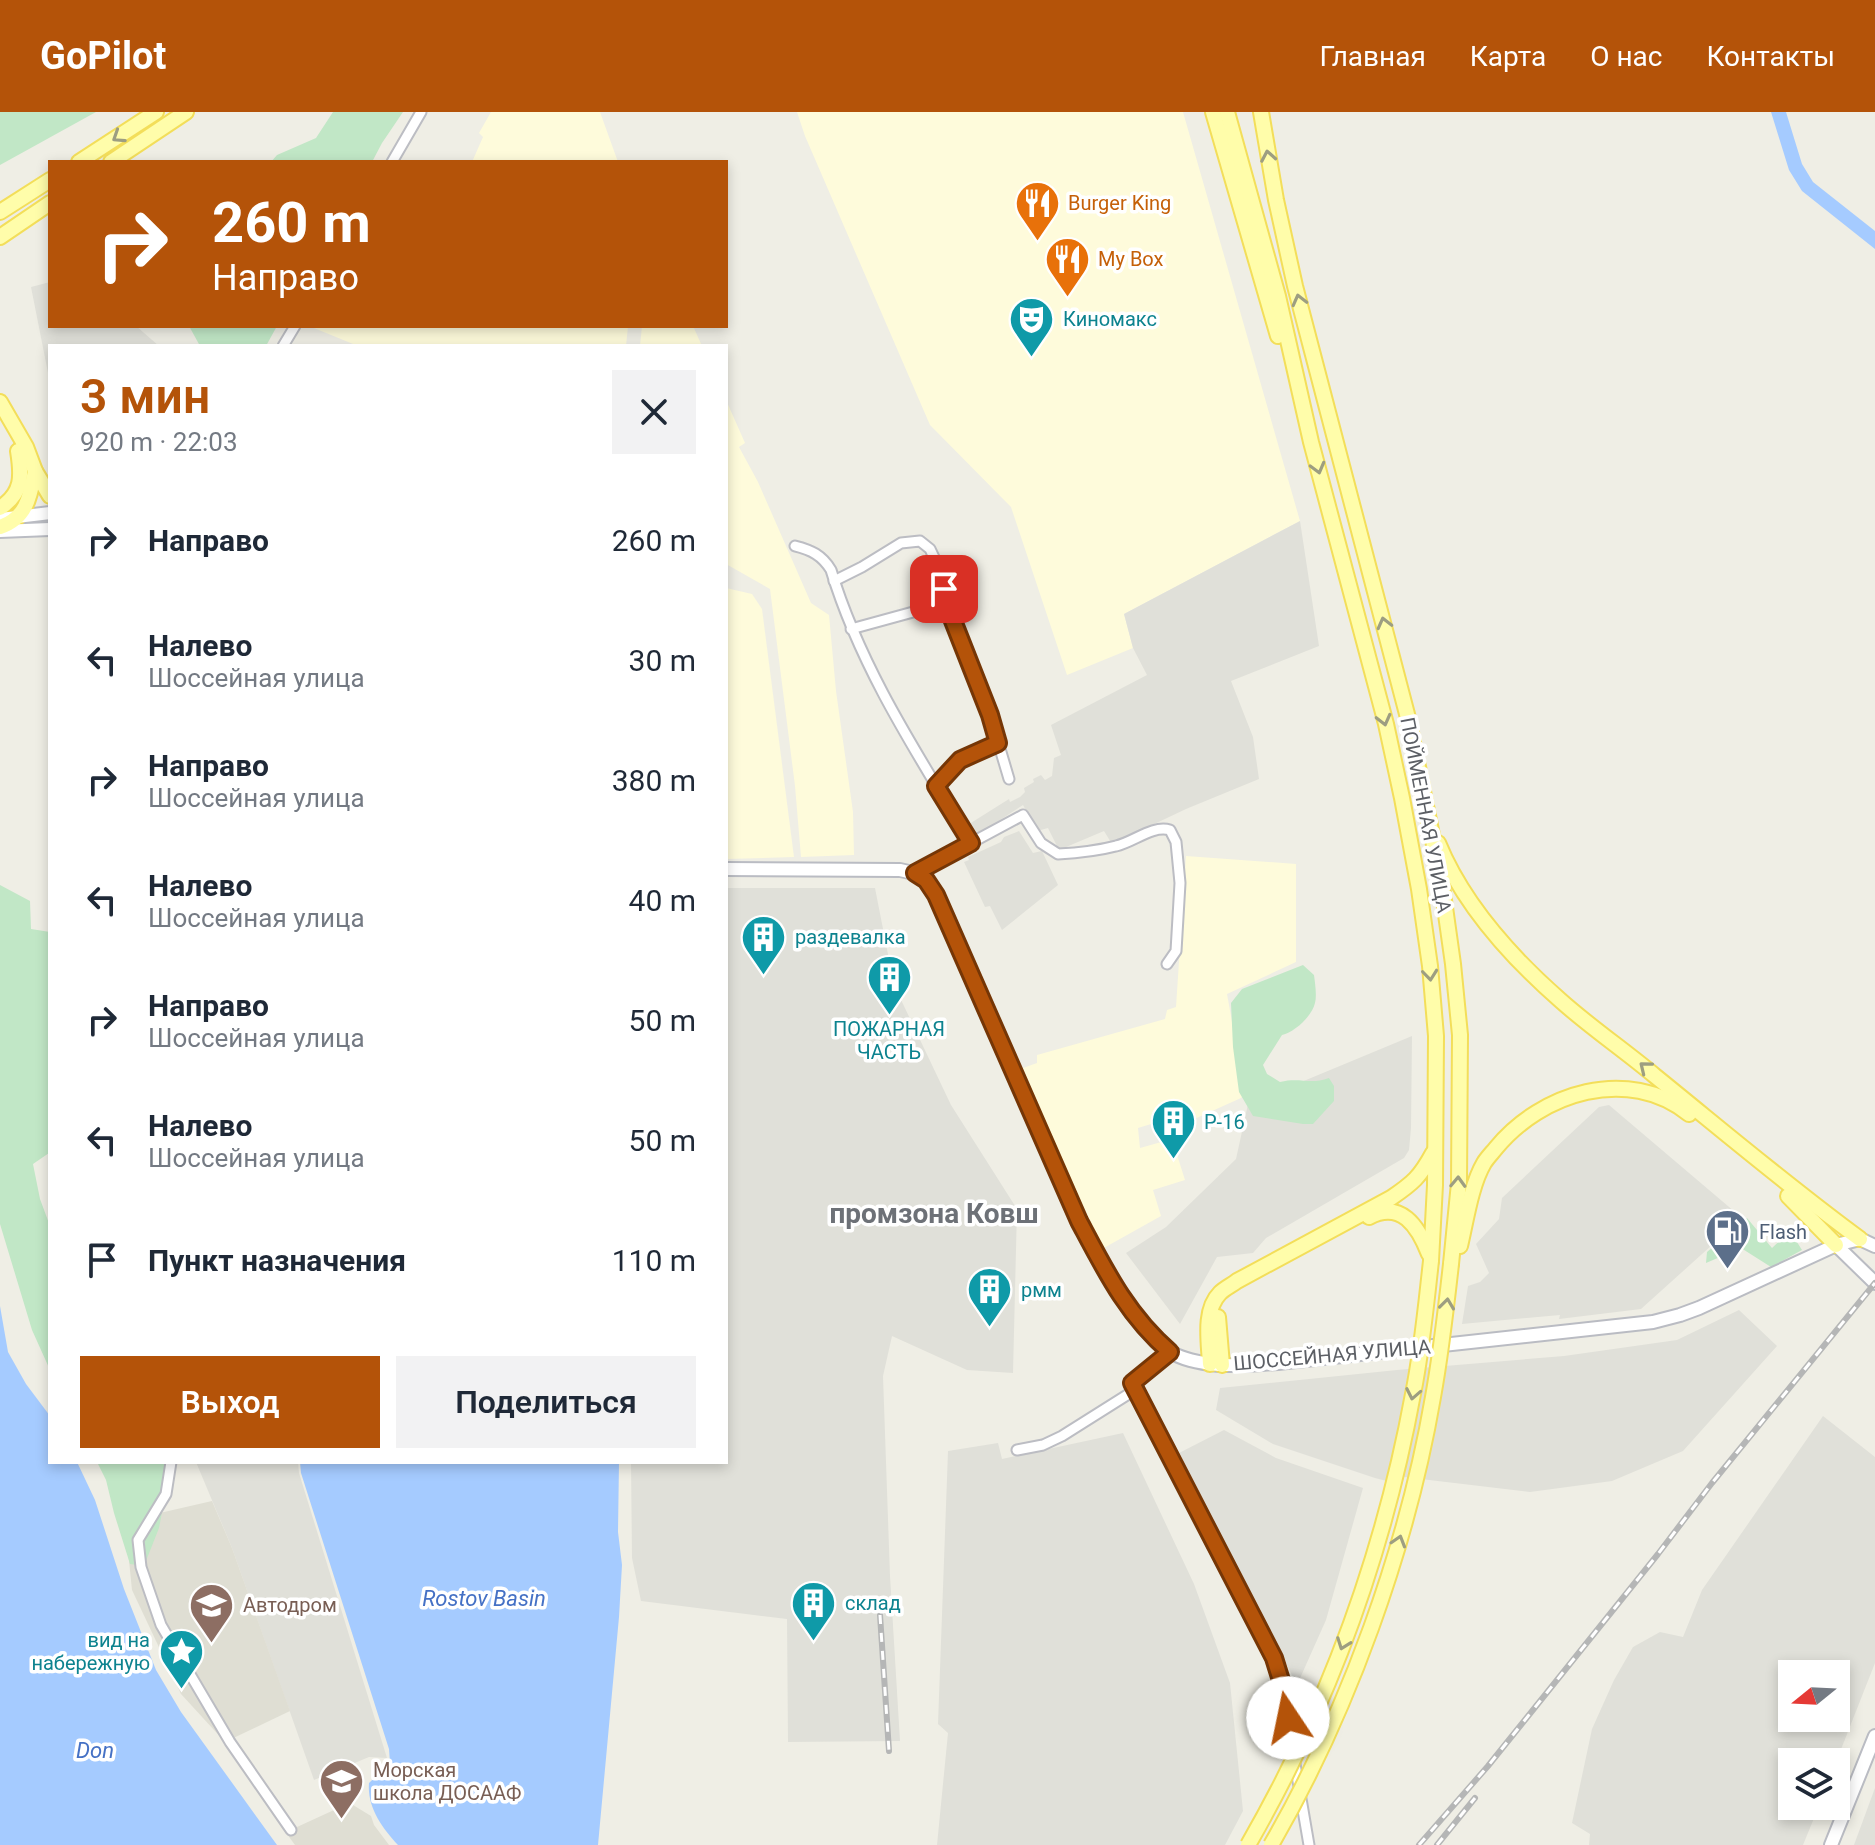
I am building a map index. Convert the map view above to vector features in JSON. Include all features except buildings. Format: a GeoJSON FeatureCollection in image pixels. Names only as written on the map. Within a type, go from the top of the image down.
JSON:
{"type":"FeatureCollection","features":[{"type":"Feature","properties":{"kind":"main road"},"geometry":{"type":"LineString","coordinates":[[82,160],[156,112]]}},
{"type":"Feature","properties":{"kind":"main road"},"geometry":{"type":"LineString","coordinates":[[114,160],[186,112]]}},
{"type":"Feature","properties":{"kind":"main road"},"geometry":{"type":"LineString","coordinates":[[1213,112],[1283,352],[1300,392]]}},
{"type":"Feature","properties":{"kind":"main road"},"geometry":{"type":"LineString","coordinates":[[1227,112],[1278,296],[1300,392]]}},
{"type":"Feature","properties":{"kind":"main road","name":"ПОЙМЕННАЯ УЛИЦА"},"geometry":{"type":"LineString","coordinates":[[1261,112],[1276,200],[1318,376],[1408,718],[1441,879],[1460,1035],[1459,1183],[1452,1262]]}},
{"type":"Feature","properties":{"kind":"main road"},"geometry":{"type":"LineString","coordinates":[[0,212],[48,181]]}},
{"type":"Feature","properties":{"kind":"main road"},"geometry":{"type":"LineString","coordinates":[[0,237],[48,204]]}},
{"type":"Feature","properties":{"kind":"main road","name":"ПОЙМЕННАЯ УЛИЦА"},"geometry":{"type":"LineString","coordinates":[[1248,1845],[1328,1685],[1382,1528],[1413,1395],[1423,1336],[1435,1185],[1436,1036],[1419,889],[1386,724],[1300,392]]}},
{"type":"Feature","properties":{"kind":"main road"},"geometry":{"type":"LineString","coordinates":[[0,402],[26,447],[35,471],[31,493],[18,518],[0,529]]}},
{"type":"Feature","properties":{"kind":"main road"},"geometry":{"type":"LineString","coordinates":[[0,420],[48,493]]}},
{"type":"Feature","properties":{"kind":"main road"},"geometry":{"type":"LineString","coordinates":[[0,508],[15,494],[22,475],[18,451]]}},
{"type":"Feature","properties":{"kind":"main road"},"geometry":{"type":"LineString","coordinates":[[0,519],[48,513]]}},
{"type":"Feature","properties":{"kind":"main road"},"geometry":{"type":"LineString","coordinates":[[0,529],[48,529]]}},
{"type":"Feature","properties":{"kind":"main road"},"geometry":{"type":"LineString","coordinates":[[1420,781],[1439,846],[1468,898],[1528,969],[1561,1002],[1799,1195],[1860,1239],[1875,1246]]}},
{"type":"Feature","properties":{"kind":"main road"},"geometry":{"type":"LineString","coordinates":[[728,869],[900,870],[915,873]]}},
{"type":"Feature","properties":{"kind":"main road","name":"ШОССЕЙНАЯ УЛИЦА"},"geometry":{"type":"LineString","coordinates":[[915,873],[926,880],[936,895],[1086,1235],[1104,1269],[1149,1334],[1170,1352],[1191,1360],[1216,1364],[1293,1362],[1653,1322],[1699,1308],[1836,1245]]}},
{"type":"Feature","properties":{"kind":"main road"},"geometry":{"type":"LineString","coordinates":[[1271,1845],[1347,1692],[1379,1604],[1401,1533],[1433,1399],[1452,1262],[1458,1254],[1484,1163],[1513,1129],[1534,1112],[1581,1092],[1609,1088],[1653,1095],[1679,1107],[1797,1203],[1875,1283]]}},
{"type":"Feature","properties":{"kind":"main road"},"geometry":{"type":"LineString","coordinates":[[1216,1364],[1209,1333],[1210,1312],[1219,1293],[1250,1273],[1391,1198],[1423,1171],[1435,1149]]}},
{"type":"Feature","properties":{"kind":"main road"},"geometry":{"type":"LineString","coordinates":[[1216,1364],[1218,1313],[1227,1298],[1243,1286],[1377,1213],[1389,1211],[1400,1214],[1413,1223],[1422,1236],[1431,1261]]}},
{"type":"Feature","properties":{"kind":"main road"},"geometry":{"type":"LineString","coordinates":[[1836,1221],[1836,1245]]}},
{"type":"Feature","properties":{"kind":"main road"},"geometry":{"type":"LineString","coordinates":[[1836,1245],[1860,1239]]}},
{"type":"Feature","properties":{"kind":"main road"},"geometry":{"type":"LineString","coordinates":[[1831,1845],[1875,1736]]}},
{"type":"Feature","properties":{"kind":"street"},"geometry":{"type":"LineString","coordinates":[[393,160],[421,112]]}},
{"type":"Feature","properties":{"kind":"street"},"geometry":{"type":"LineString","coordinates":[[834,581],[901,543],[920,541],[930,549],[939,568],[946,603],[990,715],[1009,779]]}},
{"type":"Feature","properties":{"kind":"street"},"geometry":{"type":"LineString","coordinates":[[795,546],[816,553],[826,563],[873,676],[971,843]]}},
{"type":"Feature","properties":{"kind":"street"},"geometry":{"type":"LineString","coordinates":[[851,629],[946,603]]}},
{"type":"Feature","properties":{"kind":"street"},"geometry":{"type":"LineString","coordinates":[[936,786],[960,760],[998,743]]}},
{"type":"Feature","properties":{"kind":"street"},"geometry":{"type":"LineString","coordinates":[[915,873],[1023,815],[1041,843],[1058,854],[1109,848],[1161,828],[1170,830],[1176,842],[1180,883],[1176,951],[1167,964]]}},
{"type":"Feature","properties":{"kind":"street"},"geometry":{"type":"LineString","coordinates":[[1017,1450],[1052,1441],[1134,1386],[1170,1352]]}},
{"type":"Feature","properties":{"kind":"street"},"geometry":{"type":"LineString","coordinates":[[1134,1386],[1274,1658],[1283,1687],[1309,1845]]}},
{"type":"Feature","properties":{"kind":"street"},"geometry":{"type":"LineString","coordinates":[[171,1464],[166,1494],[138,1540],[141,1567],[161,1625],[230,1742],[291,1830]]}},
{"type":"Feature","properties":{"kind":"shaded area"},"geometry":{"type":"Polygon","coordinates":[[[491,112],[600,112],[617,160],[473,160],[483,137],[479,133],[491,112]]]}},
{"type":"Feature","properties":{"kind":"shaded area"},"geometry":{"type":"Polygon","coordinates":[[[797,112],[1183,112],[1300,521],[1124,614],[1133,648],[1067,675],[1011,507],[930,425],[797,112]]]}},
{"type":"Feature","properties":{"kind":"shaded area"},"geometry":{"type":"Polygon","coordinates":[[[48,283],[48,328],[138,328],[157,344],[48,344],[48,373],[31,287],[48,283]]]}},
{"type":"Feature","properties":{"kind":"shaded area"},"geometry":{"type":"Polygon","coordinates":[[[314,328],[628,328],[626,344],[353,344],[314,328]]]}},
{"type":"Feature","properties":{"kind":"shaded area"},"geometry":{"type":"Polygon","coordinates":[[[642,328],[694,328],[701,344],[640,344],[642,328]]]}},
{"type":"Feature","properties":{"kind":"shaded area"},"geometry":{"type":"Polygon","coordinates":[[[728,405],[745,443],[739,447],[758,482],[811,603],[829,615],[853,812],[854,855],[801,857],[770,589],[728,565],[728,405]]]}},
{"type":"Feature","properties":{"kind":"shaded area"},"geometry":{"type":"Polygon","coordinates":[[[1300,521],[1319,646],[1231,681],[1253,737],[1259,779],[1112,844],[1104,831],[1059,850],[1048,828],[1037,831],[1023,805],[974,837],[966,826],[1009,799],[1010,802],[1020,797],[1025,792],[1024,788],[1034,782],[1033,779],[1041,775],[1045,780],[1052,776],[1054,758],[1061,755],[1051,725],[1147,675],[1133,648],[1124,614],[1300,521]]]}},
{"type":"Feature","properties":{"kind":"shaded area"},"geometry":{"type":"Polygon","coordinates":[[[728,588],[752,594],[762,609],[794,857],[728,859],[728,588]]]}},
{"type":"Feature","properties":{"kind":"shaded area"},"geometry":{"type":"Polygon","coordinates":[[[1019,831],[1033,853],[1042,851],[1058,885],[1002,930],[990,906],[985,907],[964,862],[1019,831]]]}},
{"type":"Feature","properties":{"kind":"shaded area"},"geometry":{"type":"Polygon","coordinates":[[[1186,856],[1296,864],[1296,962],[1227,994],[1245,1093],[1241,1098],[1181,1125],[1177,1116],[1138,1128],[1140,1148],[1172,1139],[1185,1180],[1153,1190],[1161,1216],[1102,1249],[1023,1068],[1037,1063],[1037,1055],[1165,1019],[1167,1010],[1176,1007],[1186,856]]]}},
{"type":"Feature","properties":{"kind":"shaded area"},"geometry":{"type":"Polygon","coordinates":[[[728,888],[875,888],[894,985],[951,1105],[1017,1209],[1013,1373],[967,1370],[892,1336],[883,1376],[900,1741],[788,1742],[787,1619],[641,1601],[632,1558],[631,1464],[728,1464],[728,888]]]}},
{"type":"Feature","properties":{"kind":"shaded area"},"geometry":{"type":"Polygon","coordinates":[[[1412,1036],[1411,1128],[1409,1150],[1404,1158],[1266,1238],[1253,1253],[1217,1257],[1180,1324],[1126,1253],[1166,1227],[1236,1159],[1248,1104],[1412,1036]]]}},
{"type":"Feature","properties":{"kind":"shaded area"},"geometry":{"type":"Polygon","coordinates":[[[1609,1105],[1742,1218],[1641,1309],[1559,1319],[1560,1315],[1462,1324],[1468,1286],[1480,1282],[1489,1273],[1476,1244],[1499,1219],[1502,1198],[1599,1107],[1609,1105]]]}},
{"type":"Feature","properties":{"kind":"shaded area"},"geometry":{"type":"Polygon","coordinates":[[[1739,1310],[1777,1346],[1683,1451],[1612,1481],[1530,1492],[1404,1477],[1402,1485],[1273,1444],[1216,1410],[1220,1388],[1564,1356],[1677,1340],[1739,1310]]]}},
{"type":"Feature","properties":{"kind":"shaded area"},"geometry":{"type":"Polygon","coordinates":[[[1823,1416],[1875,1457],[1875,1663],[1850,1726],[1850,1660],[1778,1660],[1778,1732],[1848,1732],[1842,1748],[1778,1748],[1778,1820],[1813,1820],[1803,1845],[1589,1845],[1590,1834],[1572,1823],[1592,1729],[1633,1647],[1660,1632],[1683,1637],[1702,1590],[1823,1416]]]}},
{"type":"Feature","properties":{"kind":"shaded area"},"geometry":{"type":"Polygon","coordinates":[[[1224,1430],[1276,1458],[1363,1488],[1326,1620],[1297,1685],[1179,1453],[1224,1430]]]}},
{"type":"Feature","properties":{"kind":"shaded area"},"geometry":{"type":"Polygon","coordinates":[[[1123,1433],[1194,1584],[1230,1683],[1243,1811],[1225,1845],[937,1845],[948,1733],[938,1724],[948,1451],[998,1443],[1002,1459],[1123,1433]]]}},
{"type":"Feature","properties":{"kind":"shaded area"},"geometry":{"type":"Polygon","coordinates":[[[197,1464],[298,1464],[387,1758],[369,1757],[314,1780],[232,1548],[197,1464]]]}},
{"type":"Feature","properties":{"kind":"shaded area","name":"Автодром"},"geometry":{"type":"Polygon","coordinates":[[[212,1501],[290,1711],[225,1742],[181,1694],[132,1590],[125,1521],[212,1501]]]}},
{"type":"Feature","properties":{"kind":"shaded area"},"geometry":{"type":"Polygon","coordinates":[[[1875,1788],[1875,1845],[1854,1845],[1875,1788]]]}},
{"type":"Feature","properties":{"kind":"shaded area","name":"Морская школа ДОСААФ"},"geometry":{"type":"Polygon","coordinates":[[[353,1805],[371,1816],[389,1845],[295,1845],[287,1834],[334,1810],[339,1812],[353,1805]]]}},
{"type":"Feature","properties":{"kind":"green space"},"geometry":{"type":"Polygon","coordinates":[[[0,112],[96,112],[0,165],[0,112]]]}},
{"type":"Feature","properties":{"kind":"green space"},"geometry":{"type":"Polygon","coordinates":[[[333,112],[403,112],[373,160],[273,160],[277,155],[316,138],[333,112]]]}},
{"type":"Feature","properties":{"kind":"green space"},"geometry":{"type":"Polygon","coordinates":[[[190,328],[276,328],[267,344],[199,344],[190,328]]]}},
{"type":"Feature","properties":{"kind":"green space"},"geometry":{"type":"Polygon","coordinates":[[[0,885],[30,901],[31,929],[48,932],[48,1154],[33,1164],[48,1221],[48,1366],[32,1330],[0,1224],[0,885]]]}},
{"type":"Feature","properties":{"kind":"green space"},"geometry":{"type":"Polygon","coordinates":[[[1303,965],[1314,975],[1316,996],[1313,1008],[1297,1027],[1282,1035],[1263,1065],[1267,1074],[1280,1082],[1329,1078],[1334,1086],[1334,1101],[1313,1124],[1253,1116],[1239,1092],[1233,1047],[1231,1003],[1242,989],[1303,965]]]}},
{"type":"Feature","properties":{"kind":"green space"},"geometry":{"type":"Polygon","coordinates":[[[1747,1218],[1772,1248],[1790,1231],[1802,1250],[1771,1267],[1741,1248],[1706,1263],[1707,1252],[1747,1218]]]}},
{"type":"Feature","properties":{"kind":"green space"},"geometry":{"type":"Polygon","coordinates":[[[98,1464],[164,1464],[168,1481],[159,1528],[144,1566],[130,1564],[106,1480],[98,1464]]]}},
{"type":"Feature","properties":{"kind":"water"},"geometry":{"type":"Polygon","coordinates":[[[1771,112],[1786,112],[1802,164],[1813,182],[1875,231],[1875,249],[1802,191],[1789,170],[1771,112]]]}},
{"type":"Feature","properties":{"kind":"water","name":"Don"},"geometry":{"type":"Polygon","coordinates":[[[0,1306],[8,1352],[26,1384],[48,1413],[48,1464],[78,1464],[95,1500],[124,1589],[156,1670],[181,1712],[277,1845],[0,1845],[0,1306]]]}},
{"type":"Feature","properties":{"kind":"water","name":"Rostov Basin"},"geometry":{"type":"Polygon","coordinates":[[[300,1464],[619,1464],[618,1532],[622,1565],[598,1845],[398,1845],[386,1832],[373,1809],[369,1783],[390,1763],[389,1749],[300,1464]]]}},
{"type":"Feature","properties":{"kind":"railway"},"geometry":{"type":"LineString","coordinates":[[1419,1845],[1488,1766],[1875,1283]]}},
{"type":"Feature","properties":{"kind":"railway"},"geometry":{"type":"LineString","coordinates":[[880,1615],[889,1751]]}},
{"type":"Feature","properties":{"kind":"railway"},"geometry":{"type":"LineString","coordinates":[[1437,1845],[1475,1798]]}},
{"type":"Feature","properties":{"kind":"place","name":"Burger King"},"geometry":{"type":"Point","coordinates":[1037,242]}},
{"type":"Feature","properties":{"kind":"place","name":"My Box"},"geometry":{"type":"Point","coordinates":[1067,298]}},
{"type":"Feature","properties":{"kind":"place","name":"Киномакс"},"geometry":{"type":"Point","coordinates":[1032,358]}},
{"type":"Feature","properties":{"kind":"place","name":"раздевалка"},"geometry":{"type":"Point","coordinates":[764,976]}},
{"type":"Feature","properties":{"kind":"place","name":"ПОЖАРНАЯ ЧАСТЬ"},"geometry":{"type":"Point","coordinates":[889,1016]}},
{"type":"Feature","properties":{"kind":"place","name":"Р-16"},"geometry":{"type":"Point","coordinates":[1173,1161]}},
{"type":"Feature","properties":{"kind":"place","name":"Flash"},"geometry":{"type":"Point","coordinates":[1728,1271]}},
{"type":"Feature","properties":{"kind":"place","name":"рмм"},"geometry":{"type":"Point","coordinates":[990,1329]}},
{"type":"Feature","properties":{"kind":"place","name":"склад"},"geometry":{"type":"Point","coordinates":[814,1642]}},
{"type":"Feature","properties":{"kind":"place","name":"Автодром"},"geometry":{"type":"Point","coordinates":[212,1644]}},
{"type":"Feature","properties":{"kind":"place","name":"вид на набережную"},"geometry":{"type":"Point","coordinates":[181,1691]}},
{"type":"Feature","properties":{"kind":"place","name":"Морская школа ДОСААФ"},"geometry":{"type":"Point","coordinates":[342,1821]}},
{"type":"Feature","properties":{"kind":"district","name":"промзона Ковш"},"geometry":{"type":"Point","coordinates":[934,1213]}},
{"type":"Feature","properties":{"kind":"route"},"geometry":{"type":"LineString","coordinates":[[944,589],[946,603],[998,743],[960,760],[936,786],[971,843],[915,873],[926,880],[936,895],[1079,1221],[1104,1269],[1149,1334],[1170,1352],[1132,1383],[1274,1658],[1288,1718]]}}]}
